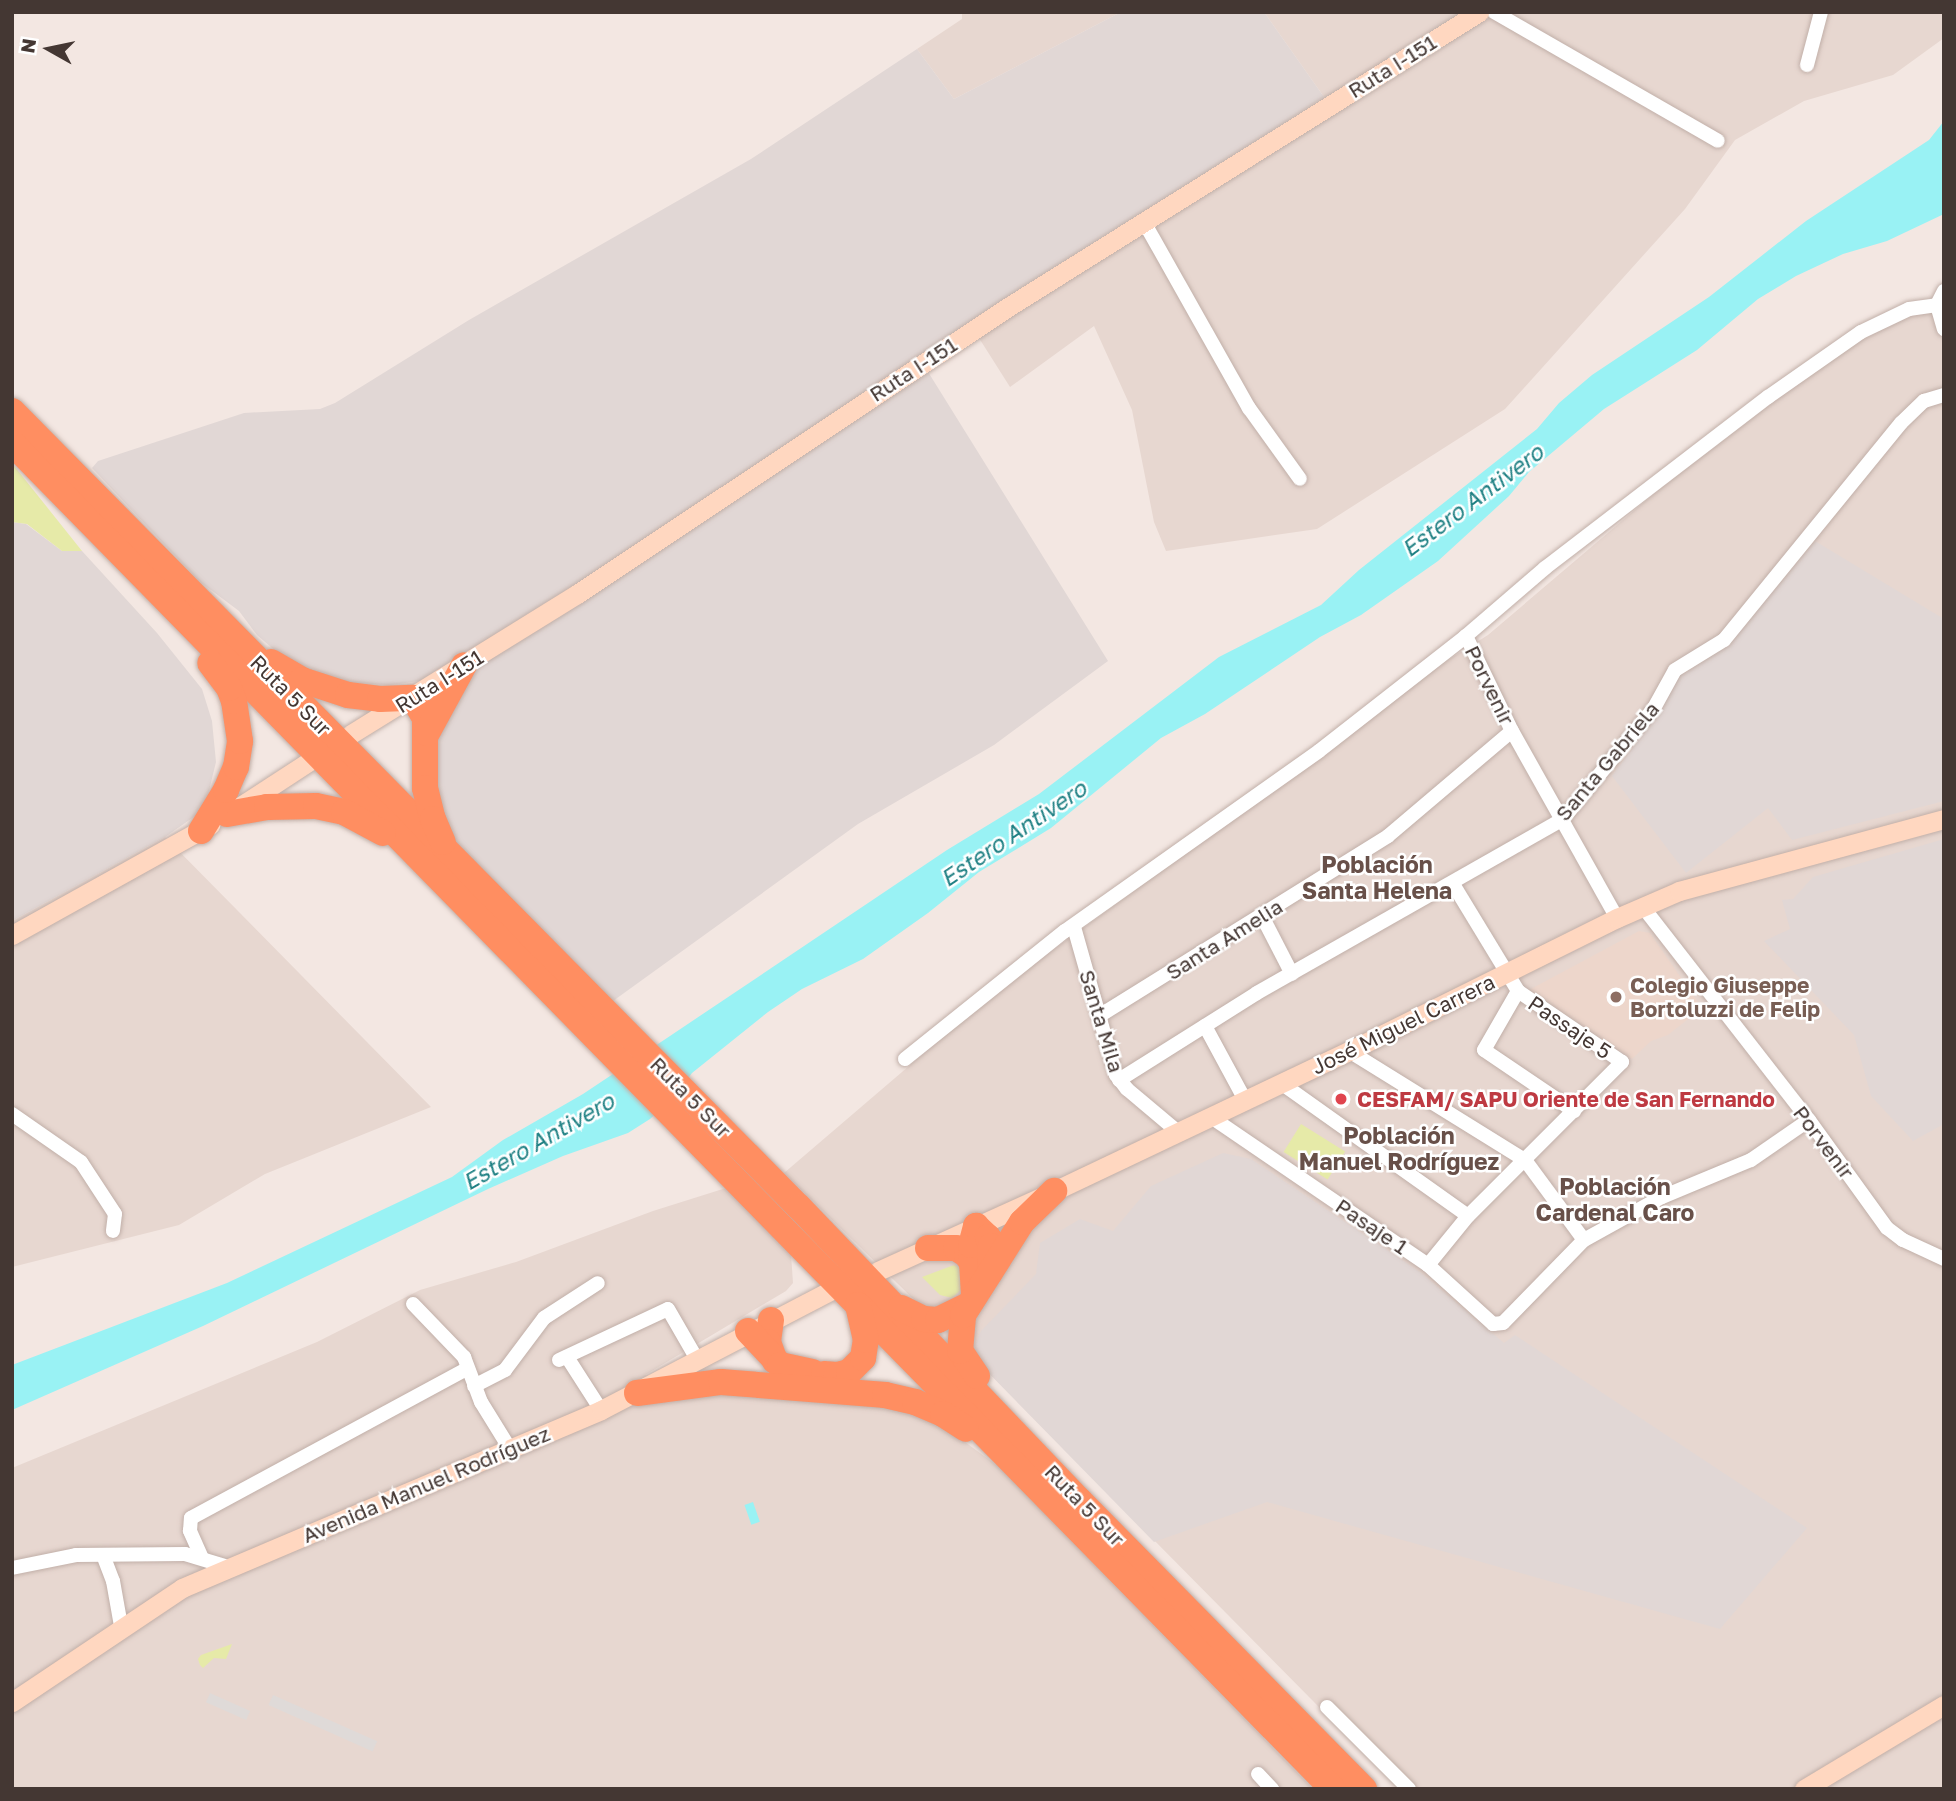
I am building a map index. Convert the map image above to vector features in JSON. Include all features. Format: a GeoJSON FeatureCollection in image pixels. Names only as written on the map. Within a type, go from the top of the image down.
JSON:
{"type":"FeatureCollection","features":[{"type":"Feature","properties":{"kind":"highway","name":"Ruta 5 Sur"},"geometry":{"type":"LineString","coordinates":[[12,411],[455,862],[789,1232],[1333,1789]]}},
{"type":"Feature","properties":{"kind":"highway","name":"Ruta 5 Sur"},"geometry":{"type":"LineString","coordinates":[[12,443],[428,864],[799,1207],[1079,1500],[1364,1789]]}},
{"type":"Feature","properties":{"kind":"highway"},"geometry":{"type":"LineString","coordinates":[[120,554],[149,596],[229,688],[240,728],[236,767],[226,790],[201,831]]}},
{"type":"Feature","properties":{"kind":"highway"},"geometry":{"type":"LineString","coordinates":[[229,632],[281,669],[316,686],[364,698],[413,698],[422,711],[427,733],[424,774],[428,804],[439,834],[455,862]]}},
{"type":"Feature","properties":{"kind":"highway"},"geometry":{"type":"LineString","coordinates":[[427,733],[464,665]]}},
{"type":"Feature","properties":{"kind":"highway"},"geometry":{"type":"LineString","coordinates":[[236,767],[242,783],[261,792]]}},
{"type":"Feature","properties":{"kind":"highway"},"geometry":{"type":"LineString","coordinates":[[227,814],[289,805],[330,808],[358,818],[428,864]]}},
{"type":"Feature","properties":{"kind":"highway"},"geometry":{"type":"LineString","coordinates":[[1054,1191],[1022,1222],[982,1269],[959,1334],[962,1358],[1026,1430],[1079,1500]]}},
{"type":"Feature","properties":{"kind":"highway"},"geometry":{"type":"LineString","coordinates":[[976,1226],[971,1245],[982,1269]]}},
{"type":"Feature","properties":{"kind":"highway"},"geometry":{"type":"LineString","coordinates":[[928,1248],[956,1248],[982,1269]]}},
{"type":"Feature","properties":{"kind":"highway"},"geometry":{"type":"LineString","coordinates":[[890,1302],[916,1316],[931,1320],[951,1316],[970,1300]]}},
{"type":"Feature","properties":{"kind":"highway"},"geometry":{"type":"LineString","coordinates":[[637,1393],[770,1373],[818,1373],[837,1376],[849,1372],[863,1358],[866,1340],[858,1303]]}},
{"type":"Feature","properties":{"kind":"highway"},"geometry":{"type":"LineString","coordinates":[[759,1326],[770,1373]]}},
{"type":"Feature","properties":{"kind":"highway"},"geometry":{"type":"LineString","coordinates":[[770,1373],[915,1402],[943,1414],[966,1429],[1024,1475]]}},
{"type":"Feature","properties":{"kind":"street"},"geometry":{"type":"LineString","coordinates":[[1493,12],[1718,141]]}},
{"type":"Feature","properties":{"kind":"street"},"geometry":{"type":"LineString","coordinates":[[1807,65],[1821,12]]}},
{"type":"Feature","properties":{"kind":"street","name":"Ruta I-151"},"geometry":{"type":"LineString","coordinates":[[351,734],[577,594],[962,337],[1472,14]]}},
{"type":"Feature","properties":{"kind":"street"},"geometry":{"type":"LineString","coordinates":[[1144,222],[1249,408],[1300,479]]}},
{"type":"Feature","properties":{"kind":"street"},"geometry":{"type":"LineString","coordinates":[[1944,291],[1937,306],[1944,329]]}},
{"type":"Feature","properties":{"kind":"street"},"geometry":{"type":"LineString","coordinates":[[905,1059],[1074,927],[1319,751],[1466,636],[1545,568],[1788,383],[1861,332],[1909,309],[1937,306]]}},
{"type":"Feature","properties":{"kind":"street","name":"Santa Gabriela"},"geometry":{"type":"LineString","coordinates":[[1119,1080],[1292,974],[1563,820],[1654,708],[1675,670],[1724,640],[1901,423],[1924,401],[1944,395]]}},
{"type":"Feature","properties":{"kind":"street","name":"Porvenir"},"geometry":{"type":"LineString","coordinates":[[1466,636],[1512,731],[1617,918]]}},
{"type":"Feature","properties":{"kind":"street","name":"Santa Amelia"},"geometry":{"type":"LineString","coordinates":[[1099,1016],[1405,824],[1512,731]]}},
{"type":"Feature","properties":{"kind":"street"},"geometry":{"type":"LineString","coordinates":[[12,934],[201,831],[308,762]]}},
{"type":"Feature","properties":{"kind":"street","name":"José Miguel Carrera"},"geometry":{"type":"LineString","coordinates":[[878,1271],[1211,1117],[1617,918],[1704,884],[1944,819]]}},
{"type":"Feature","properties":{"kind":"street","name":"Passaje 5"},"geometry":{"type":"LineString","coordinates":[[1453,884],[1518,991],[1622,1062],[1574,1111]]}},
{"type":"Feature","properties":{"kind":"street","name":"Porvenir"},"geometry":{"type":"LineString","coordinates":[[1643,907],[1809,1120],[1887,1228],[1903,1240],[1944,1259]]}},
{"type":"Feature","properties":{"kind":"street"},"geometry":{"type":"LineString","coordinates":[[1262,916],[1292,974]]}},
{"type":"Feature","properties":{"kind":"street","name":"Santa Mila"},"geometry":{"type":"LineString","coordinates":[[1074,927],[1119,1080],[1178,1132]]}},
{"type":"Feature","properties":{"kind":"street"},"geometry":{"type":"LineString","coordinates":[[1428,1265],[1468,1216],[1574,1111],[1484,1050],[1518,991]]}},
{"type":"Feature","properties":{"kind":"street"},"geometry":{"type":"LineString","coordinates":[[1205,1026],[1245,1100]]}},
{"type":"Feature","properties":{"kind":"street"},"geometry":{"type":"LineString","coordinates":[[1349,1051],[1525,1160],[1584,1240]]}},
{"type":"Feature","properties":{"kind":"street"},"geometry":{"type":"LineString","coordinates":[[1281,1083],[1468,1216]]}},
{"type":"Feature","properties":{"kind":"street"},"geometry":{"type":"LineString","coordinates":[[12,1114],[81,1162],[115,1214],[113,1231]]}},
{"type":"Feature","properties":{"kind":"street","name":"Pasaje 1"},"geometry":{"type":"LineString","coordinates":[[1211,1117],[1428,1265],[1493,1324],[1503,1323],[1584,1240],[1662,1197],[1751,1160],[1809,1120]]}},
{"type":"Feature","properties":{"kind":"street"},"geometry":{"type":"LineString","coordinates":[[474,1386],[505,1370],[544,1318],[598,1283]]}},
{"type":"Feature","properties":{"kind":"street","name":"Avenida Manuel Rodríguez"},"geometry":{"type":"LineString","coordinates":[[12,1702],[202,1568],[228,1567],[601,1410],[830,1291]]}},
{"type":"Feature","properties":{"kind":"street"},"geometry":{"type":"LineString","coordinates":[[413,1304],[458,1349],[474,1386],[510,1450]]}},
{"type":"Feature","properties":{"kind":"street"},"geometry":{"type":"LineString","coordinates":[[601,1410],[563,1359],[668,1309],[698,1361]]}},
{"type":"Feature","properties":{"kind":"street"},"geometry":{"type":"LineString","coordinates":[[202,1568],[190,1531],[191,1518],[467,1369]]}},
{"type":"Feature","properties":{"kind":"street"},"geometry":{"type":"LineString","coordinates":[[12,1567],[76,1555],[174,1555],[202,1568]]}},
{"type":"Feature","properties":{"kind":"street"},"geometry":{"type":"LineString","coordinates":[[103,1555],[113,1581],[121,1626]]}},
{"type":"Feature","properties":{"kind":"street","name":"Avenida Manuel Rodríguez"},"geometry":{"type":"LineString","coordinates":[[12,1711],[30,1690]]}},
{"type":"Feature","properties":{"kind":"street"},"geometry":{"type":"LineString","coordinates":[[1804,1789],[1944,1705]]}},
{"type":"Feature","properties":{"kind":"street"},"geometry":{"type":"LineString","coordinates":[[1328,1707],[1409,1789]]}},
{"type":"Feature","properties":{"kind":"street"},"geometry":{"type":"LineString","coordinates":[[1258,1774],[1272,1789]]}},
{"type":"Feature","properties":{"kind":"shaded area"},"geometry":{"type":"Polygon","coordinates":[[[962,12],[1121,12],[954,99],[917,49],[962,19],[962,12]]]}},
{"type":"Feature","properties":{"kind":"shaded area"},"geometry":{"type":"Polygon","coordinates":[[[1121,12],[1264,12],[1324,97],[920,359],[1108,661],[994,745],[858,824],[613,1001],[453,843],[439,809],[432,744],[446,712],[419,681],[390,685],[355,683],[324,677],[285,659],[257,635],[239,611],[199,581],[92,468],[98,461],[244,413],[320,409],[335,403],[469,320],[751,159],[917,49],[954,99],[1121,12]]]}},
{"type":"Feature","properties":{"kind":"shaded area"},"geometry":{"type":"Polygon","coordinates":[[[1264,12],[1944,12],[1944,38],[1893,75],[1804,101],[1735,140],[1685,209],[1505,409],[1317,529],[1166,551],[1154,522],[1132,410],[1094,326],[1010,387],[972,327],[1324,97],[1264,12]]]}},
{"type":"Feature","properties":{"kind":"shaded area"},"geometry":{"type":"Polygon","coordinates":[[[1931,302],[1944,345],[1944,1789],[1400,1789],[976,1360],[784,1173],[999,989],[1174,862],[1361,714],[1488,635],[1791,377],[1931,302]]]}},
{"type":"Feature","properties":{"kind":"shaded area"},"geometry":{"type":"Polygon","coordinates":[[[12,522],[26,524],[62,551],[82,551],[157,633],[202,689],[212,721],[216,762],[206,803],[195,816],[165,837],[12,921],[12,522]]]}},
{"type":"Feature","properties":{"kind":"shaded area"},"geometry":{"type":"Polygon","coordinates":[[[1815,541],[1944,619],[1944,801],[1792,840],[1768,808],[1686,873],[1612,776],[1655,718],[1677,678],[1728,645],[1815,541]]]}},
{"type":"Feature","properties":{"kind":"shaded area"},"geometry":{"type":"Polygon","coordinates":[[[165,837],[431,1107],[265,1174],[179,1225],[12,1267],[12,921],[165,837]]]}},
{"type":"Feature","properties":{"kind":"shaded area"},"geometry":{"type":"Polygon","coordinates":[[[1944,839],[1944,1124],[1913,1141],[1871,1096],[1854,1035],[1764,941],[1790,929],[1782,900],[1793,899],[1813,877],[1944,839]]]}},
{"type":"Feature","properties":{"kind":"shaded area","name":"Colegio Giuseppe Bortoluzzi de Felip"},"geometry":{"type":"Polygon","coordinates":[[[1639,931],[1650,933],[1702,1008],[1668,1035],[1651,1041],[1632,1059],[1529,990],[1639,931]]]}},
{"type":"Feature","properties":{"kind":"shaded area"},"geometry":{"type":"Polygon","coordinates":[[[1223,1153],[1251,1159],[1420,1272],[1504,1343],[1515,1335],[1807,1528],[1720,1629],[1267,1502],[1154,1542],[976,1360],[975,1345],[981,1331],[1036,1274],[1040,1243],[1080,1219],[1113,1231],[1151,1186],[1223,1153]]]}},
{"type":"Feature","properties":{"kind":"shaded area"},"geometry":{"type":"Polygon","coordinates":[[[726,1188],[791,1254],[793,1283],[786,1291],[645,1375],[717,1389],[893,1408],[946,1428],[999,1467],[1313,1789],[12,1789],[12,1468],[317,1342],[420,1290],[516,1262],[653,1211],[726,1188]]]}},
{"type":"Feature","properties":{"kind":"shaded area"},"geometry":{"type":"Polygon","coordinates":[[[210,1693],[250,1711],[246,1720],[206,1702],[210,1693]]]}},
{"type":"Feature","properties":{"kind":"shaded area"},"geometry":{"type":"Polygon","coordinates":[[[273,1695],[377,1741],[373,1751],[269,1705],[273,1695]]]}},
{"type":"Feature","properties":{"kind":"green space"},"geometry":{"type":"Polygon","coordinates":[[[12,464],[82,551],[62,551],[27,524],[12,522],[12,464]]]}},
{"type":"Feature","properties":{"kind":"green space"},"geometry":{"type":"Polygon","coordinates":[[[1301,1124],[1345,1152],[1328,1180],[1284,1152],[1301,1124]]]}},
{"type":"Feature","properties":{"kind":"green space"},"geometry":{"type":"Polygon","coordinates":[[[954,1265],[960,1268],[962,1289],[952,1298],[940,1295],[922,1277],[954,1265]]]}},
{"type":"Feature","properties":{"kind":"green space"},"geometry":{"type":"Polygon","coordinates":[[[232,1644],[226,1659],[214,1658],[203,1668],[200,1665],[198,1659],[201,1655],[232,1644]]]}},
{"type":"Feature","properties":{"kind":"water","name":"Estero Antivero"},"geometry":{"type":"Polygon","coordinates":[[[1944,121],[1944,214],[1887,241],[1843,254],[1796,276],[1758,299],[1697,350],[1604,409],[1529,472],[1509,496],[1438,561],[1361,615],[1320,637],[1205,714],[1161,738],[1051,828],[979,872],[928,913],[863,959],[802,989],[768,1012],[692,1073],[673,1098],[650,1119],[628,1133],[563,1156],[488,1189],[203,1326],[12,1410],[12,1365],[227,1283],[452,1177],[503,1140],[583,1094],[947,850],[1039,794],[1219,657],[1321,605],[1359,570],[1537,429],[1559,403],[1592,375],[1709,297],[1806,221],[1929,140],[1944,121]]]}},
{"type":"Feature","properties":{"kind":"water"},"geometry":{"type":"Polygon","coordinates":[[[753,1502],[760,1522],[751,1525],[744,1505],[753,1502]]]}},
{"type":"Feature","properties":{"kind":"place","name":"Colegio Giuseppe Bortoluzzi de Felip"},"geometry":{"type":"Point","coordinates":[1616,997]}},
{"type":"Feature","properties":{"kind":"place","name":"CESFAM/ SAPU Oriente de San Fernando"},"geometry":{"type":"Point","coordinates":[1341,1099]}},
{"type":"Feature","properties":{"kind":"district","name":"Población Santa Helena"},"geometry":{"type":"Point","coordinates":[1377,877]}},
{"type":"Feature","properties":{"kind":"district","name":"Población Manuel Rodríguez"},"geometry":{"type":"Point","coordinates":[1399,1148]}},
{"type":"Feature","properties":{"kind":"district","name":"Población Cardenal Caro"},"geometry":{"type":"Point","coordinates":[1615,1199]}}]}
